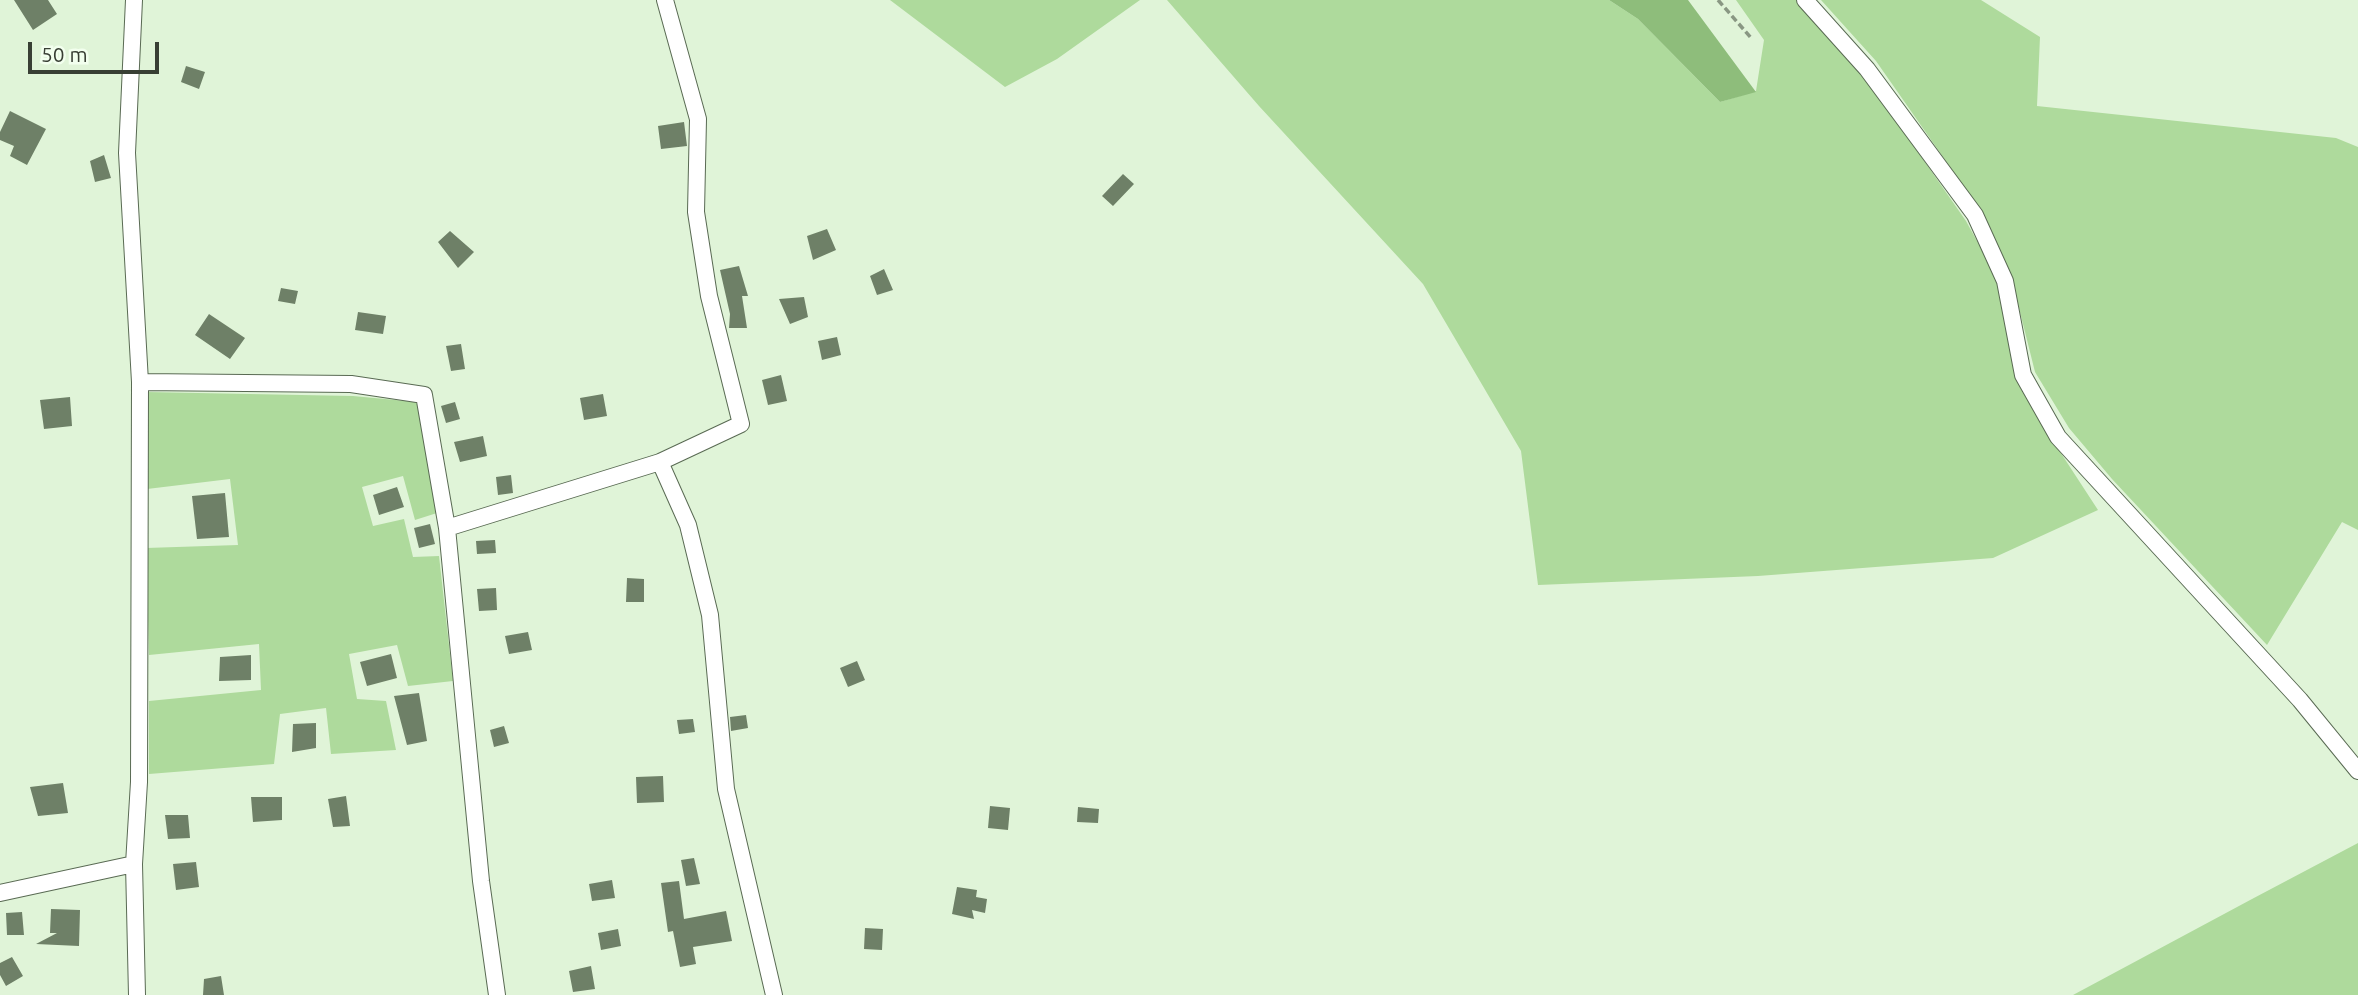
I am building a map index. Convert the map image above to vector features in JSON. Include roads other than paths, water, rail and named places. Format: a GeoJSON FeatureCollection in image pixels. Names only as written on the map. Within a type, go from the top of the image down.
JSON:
{"type":"FeatureCollection","features":[{"type":"Feature","properties":{"kind":"street"},"geometry":{"type":"LineString","coordinates":[[134,0],[127,152],[140,382],[139,782],[134,864],[137,995]]}},
{"type":"Feature","properties":{"kind":"street"},"geometry":{"type":"LineString","coordinates":[[447,528],[660,462],[741,424],[709,296],[696,212],[698,119],[665,0]]}},
{"type":"Feature","properties":{"kind":"street"},"geometry":{"type":"LineString","coordinates":[[1805,0],[1867,69],[1975,215],[2005,281],[2023,375],[2057,437],[2300,700],[2358,771]]}},
{"type":"Feature","properties":{"kind":"street"},"geometry":{"type":"LineString","coordinates":[[140,382],[351,384],[424,395],[447,528],[481,881],[498,995]]}},
{"type":"Feature","properties":{"kind":"street"},"geometry":{"type":"LineString","coordinates":[[660,462],[688,525],[710,615],[726,789],[774,995]]}},
{"type":"Feature","properties":{"kind":"street"},"geometry":{"type":"LineString","coordinates":[[0,893],[134,864]]}}]}
